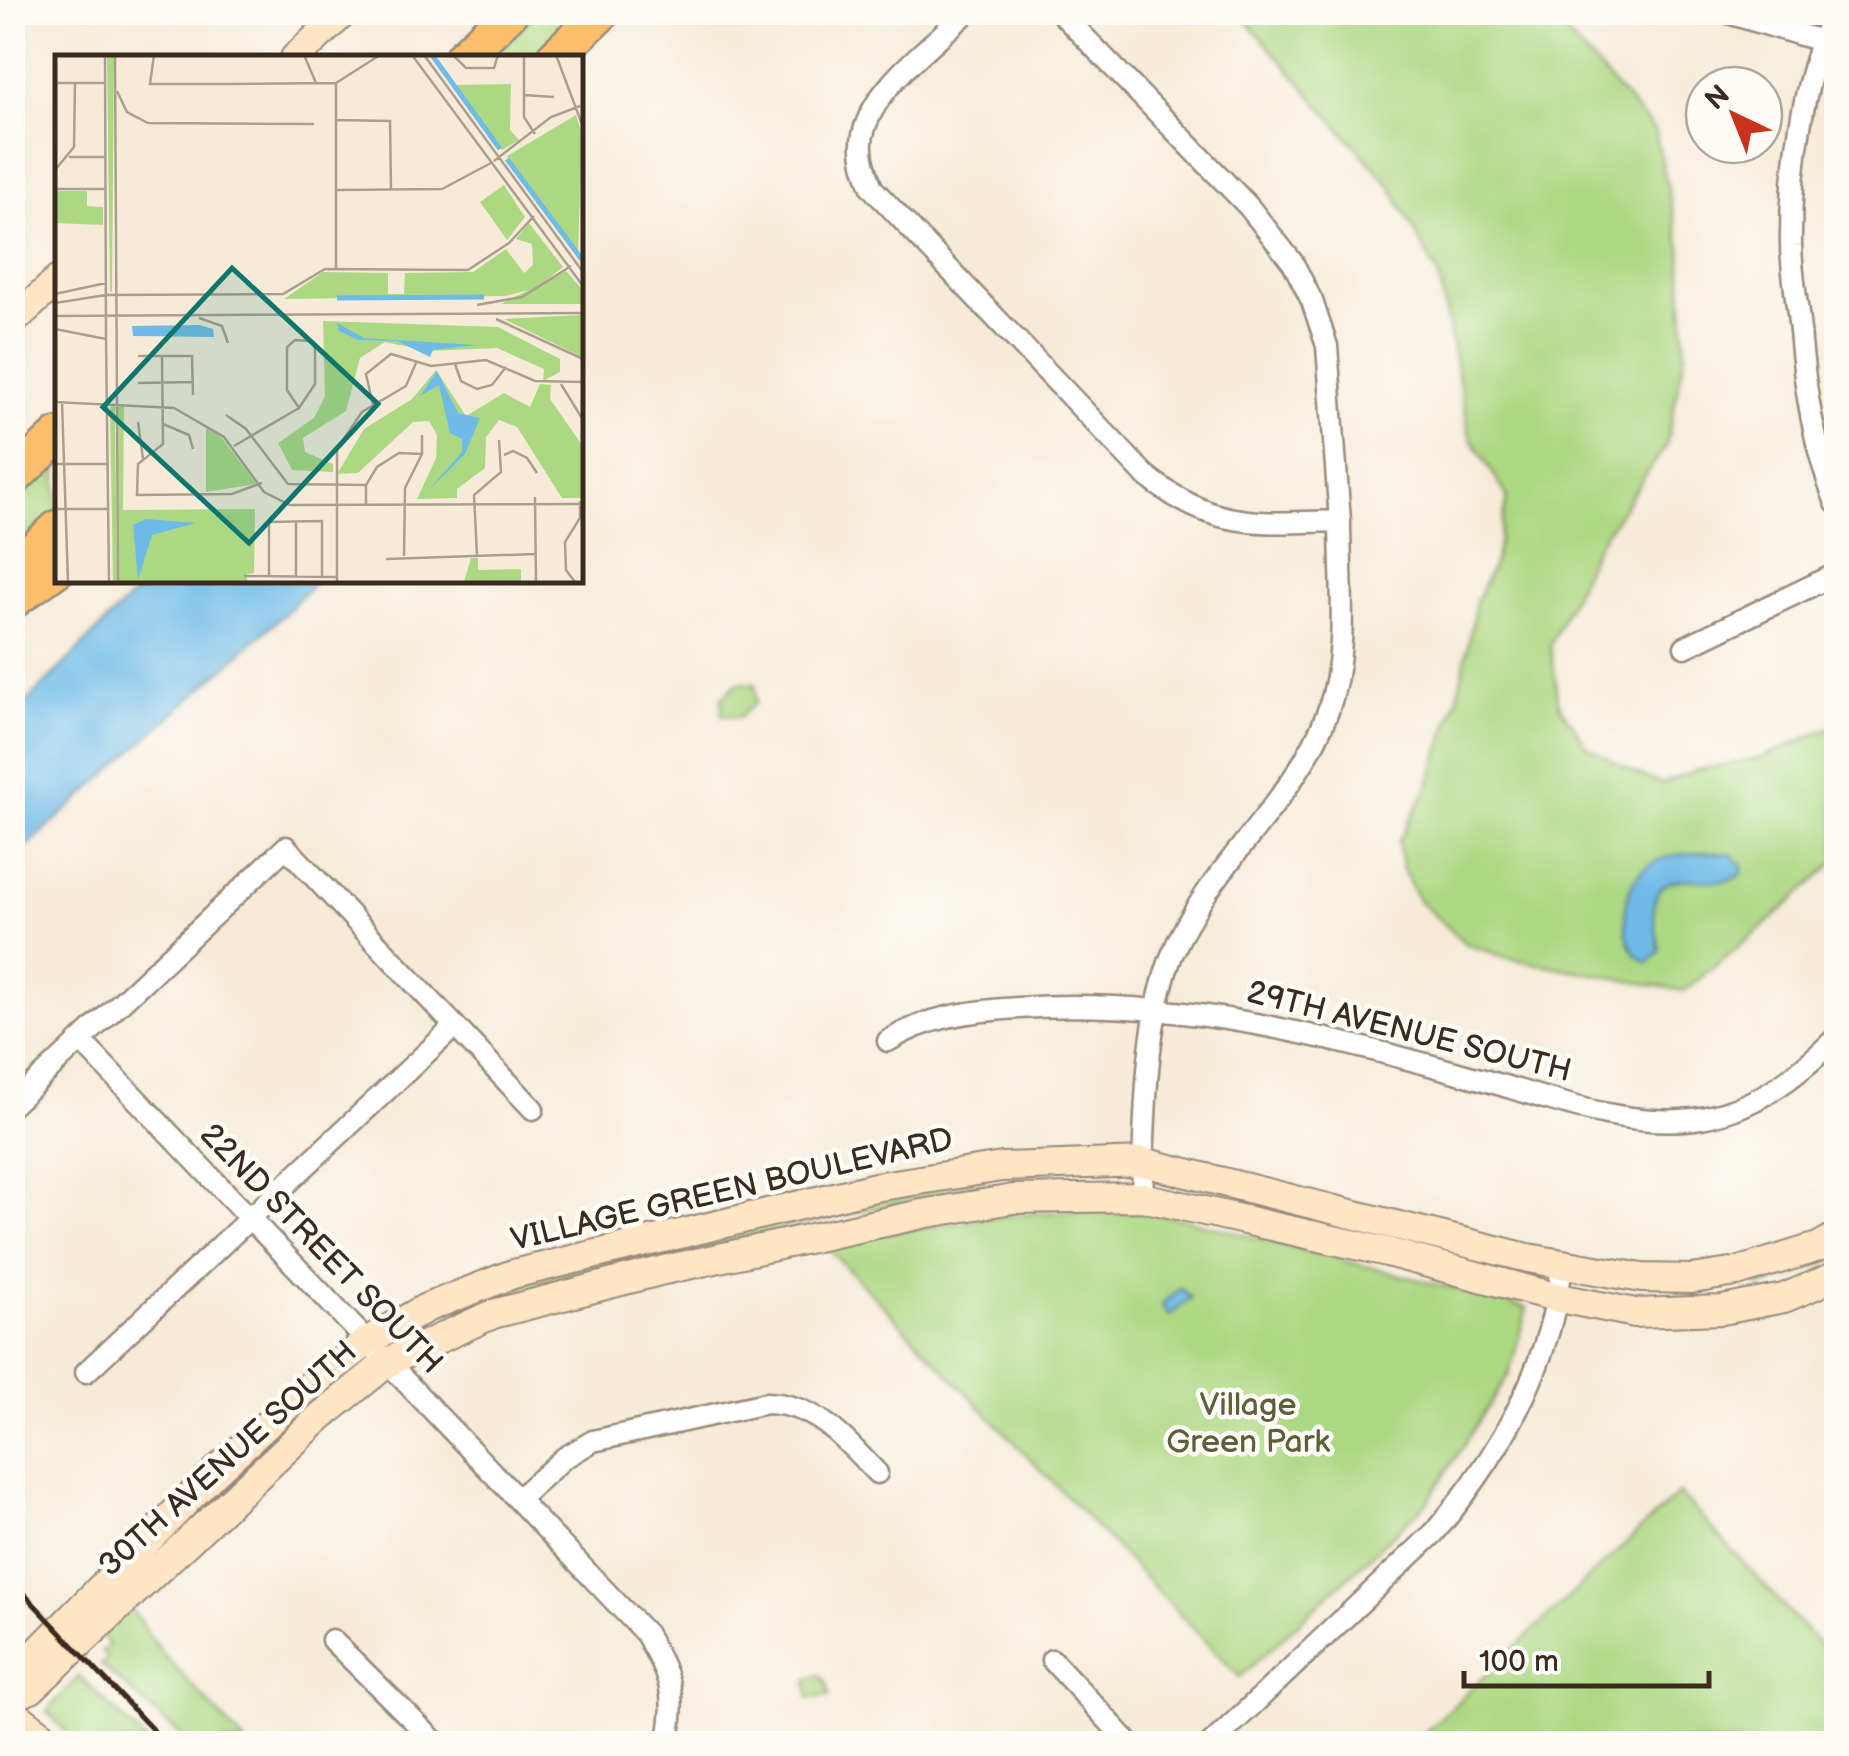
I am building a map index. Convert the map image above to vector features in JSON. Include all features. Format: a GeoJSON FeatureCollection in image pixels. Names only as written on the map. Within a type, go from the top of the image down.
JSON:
{"type":"FeatureCollection","features":[{"type":"Feature","properties":{"kind":"highway"},"geometry":{"type":"LineString","coordinates":[[465,55],[510,12]]}},
{"type":"Feature","properties":{"kind":"highway"},"geometry":{"type":"LineString","coordinates":[[557,55],[602,12]]}},
{"type":"Feature","properties":{"kind":"highway"},"geometry":{"type":"LineString","coordinates":[[582,60],[620,12]]}},
{"type":"Feature","properties":{"kind":"highway"},"geometry":{"type":"LineString","coordinates":[[12,479],[55,439]]}},
{"type":"Feature","properties":{"kind":"highway"},"geometry":{"type":"LineString","coordinates":[[12,570],[55,531]]}},
{"type":"Feature","properties":{"kind":"highway"},"geometry":{"type":"LineString","coordinates":[[12,601],[55,570]]}},
{"type":"Feature","properties":{"kind":"street"},"geometry":{"type":"LineString","coordinates":[[299,55],[344,12]]}},
{"type":"Feature","properties":{"kind":"street"},"geometry":{"type":"LineString","coordinates":[[967,12],[883,92],[869,115],[862,137],[862,160],[872,188],[1145,475],[1167,493],[1204,512],[1244,523],[1340,521]]}},
{"type":"Feature","properties":{"kind":"street"},"geometry":{"type":"LineString","coordinates":[[1060,12],[1249,207],[1293,262],[1327,346],[1340,521],[1340,659],[1328,710],[1288,787],[1216,875],[1191,914],[1172,957],[1155,1010],[1142,1197]]}},
{"type":"Feature","properties":{"kind":"street"},"geometry":{"type":"LineString","coordinates":[[1725,12],[1820,41]]}},
{"type":"Feature","properties":{"kind":"street"},"geometry":{"type":"LineString","coordinates":[[1833,12],[1820,41],[1796,153],[1792,247],[1805,383],[1822,467],[1836,503]]}},
{"type":"Feature","properties":{"kind":"street"},"geometry":{"type":"LineString","coordinates":[[12,322],[55,283]]}},
{"type":"Feature","properties":{"kind":"street"},"geometry":{"type":"LineString","coordinates":[[1685,647],[1836,574]]}},
{"type":"Feature","properties":{"kind":"street"},"geometry":{"type":"LineString","coordinates":[[12,1105],[286,847],[533,1109]]}},
{"type":"Feature","properties":{"kind":"street","name":"29TH AVENUE SOUTH"},"geometry":{"type":"LineString","coordinates":[[888,1040],[920,1023],[973,1011],[1090,1005],[1224,1016],[1319,1035],[1651,1122],[1697,1119],[1744,1106],[1786,1082],[1836,1038]]}},
{"type":"Feature","properties":{"kind":"street"},"geometry":{"type":"LineString","coordinates":[[86,1372],[455,1026]]}},
{"type":"Feature","properties":{"kind":"street","name":"22ND STREET SOUTH"},"geometry":{"type":"LineString","coordinates":[[81,1040],[646,1634],[666,1670],[674,1710],[667,1744]]}},
{"type":"Feature","properties":{"kind":"street","name":"VILLAGE GREEN BOULEVARD"},"geometry":{"type":"LineString","coordinates":[[12,1678],[215,1472],[309,1386],[368,1341],[426,1308],[513,1274],[875,1186],[1002,1167],[1143,1162],[1562,1266],[1642,1278],[1692,1279],[1737,1272],[1782,1260],[1836,1237]]}},
{"type":"Feature","properties":{"kind":"street","name":"VILLAGE GREEN BOULEVARD"},"geometry":{"type":"LineString","coordinates":[[922,1214],[1013,1199],[1142,1197],[1388,1252],[1558,1298],[1635,1313],[1722,1310],[1784,1298],[1836,1276]]}},
{"type":"Feature","properties":{"kind":"street","name":"30TH AVENUE SOUTH"},"geometry":{"type":"LineString","coordinates":[[12,1696],[32,1689],[320,1417],[388,1362],[492,1314],[664,1270],[922,1214]]}},
{"type":"Feature","properties":{"kind":"street"},"geometry":{"type":"LineString","coordinates":[[1211,1744],[1433,1534],[1464,1497],[1494,1455],[1542,1354],[1558,1298],[1562,1266]]}},
{"type":"Feature","properties":{"kind":"street"},"geometry":{"type":"LineString","coordinates":[[518,1499],[564,1458],[593,1441],[766,1403],[786,1404],[810,1412],[833,1428],[877,1473]]}},
{"type":"Feature","properties":{"kind":"street"},"geometry":{"type":"LineString","coordinates":[[12,1648],[58,1631]]}},
{"type":"Feature","properties":{"kind":"street"},"geometry":{"type":"LineString","coordinates":[[332,1640],[437,1744]]}},
{"type":"Feature","properties":{"kind":"street"},"geometry":{"type":"LineString","coordinates":[[1052,1660],[1130,1744]]}},
{"type":"Feature","properties":{"kind":"street"},"geometry":{"type":"LineString","coordinates":[[12,1712],[54,1744]]}},
{"type":"Feature","properties":{"kind":"street"},"geometry":{"type":"LineString","coordinates":[[12,1722],[28,1744]]}},
{"type":"Feature","properties":{"kind":"green space"},"geometry":{"type":"Polygon","coordinates":[[[536,13],[587,13],[541,55],[491,55],[536,13]]]}},
{"type":"Feature","properties":{"kind":"green space"},"geometry":{"type":"Polygon","coordinates":[[[1240,13],[1548,13],[1655,131],[1681,248],[1685,354],[1666,446],[1595,548],[1550,645],[1559,705],[1587,746],[1662,784],[1697,770],[1759,759],[1836,725],[1836,861],[1684,991],[1508,958],[1466,944],[1418,900],[1402,867],[1398,842],[1429,785],[1459,692],[1476,602],[1495,560],[1507,496],[1470,436],[1439,277],[1391,187],[1240,13]]]}},
{"type":"Feature","properties":{"kind":"green space"},"geometry":{"type":"Polygon","coordinates":[[[55,465],[55,513],[13,553],[13,505],[55,465]]]}},
{"type":"Feature","properties":{"kind":"green space"},"geometry":{"type":"Polygon","coordinates":[[[738,683],[755,684],[756,702],[740,717],[722,715],[722,697],[738,683]]]}},
{"type":"Feature","properties":{"kind":"green space"},"geometry":{"type":"Polygon","coordinates":[[[988,1181],[528,1291],[459,1312],[538,1277],[932,1185],[988,1181]]]}},
{"type":"Feature","properties":{"kind":"green space"},"geometry":{"type":"Polygon","coordinates":[[[1246,1200],[1533,1272],[1529,1278],[1246,1200]]]}},
{"type":"Feature","properties":{"kind":"green space","name":"Village Green Park"},"geometry":{"type":"Polygon","coordinates":[[[1082,1210],[1144,1211],[1188,1220],[1527,1308],[1509,1374],[1426,1504],[1240,1677],[822,1242],[1004,1216],[1082,1210]]]}},
{"type":"Feature","properties":{"kind":"green space"},"geometry":{"type":"Polygon","coordinates":[[[1836,1245],[1836,1258],[1760,1287],[1756,1283],[1758,1277],[1836,1245]]]}},
{"type":"Feature","properties":{"kind":"green space"},"geometry":{"type":"Polygon","coordinates":[[[308,1402],[249,1470],[150,1563],[146,1559],[202,1498],[308,1402]]]}},
{"type":"Feature","properties":{"kind":"green space"},"geometry":{"type":"Polygon","coordinates":[[[1679,1493],[1836,1663],[1836,1743],[1414,1743],[1679,1493]]]}},
{"type":"Feature","properties":{"kind":"green space"},"geometry":{"type":"Polygon","coordinates":[[[129,1606],[161,1652],[245,1743],[189,1743],[101,1665],[107,1658],[102,1652],[109,1645],[100,1633],[129,1606]]]}},
{"type":"Feature","properties":{"kind":"green space"},"geometry":{"type":"Polygon","coordinates":[[[819,1675],[827,1683],[829,1696],[809,1698],[807,1680],[819,1675]]]}},
{"type":"Feature","properties":{"kind":"green space"},"geometry":{"type":"Polygon","coordinates":[[[79,1676],[148,1743],[76,1743],[47,1711],[79,1676]]]}},
{"type":"Feature","properties":{"kind":"water"},"geometry":{"type":"Polygon","coordinates":[[[154,582],[315,582],[13,859],[13,716],[132,596],[154,582]]]}},
{"type":"Feature","properties":{"kind":"water"},"geometry":{"type":"Polygon","coordinates":[[[1704,852],[1731,854],[1742,865],[1742,873],[1722,881],[1684,880],[1663,886],[1654,909],[1660,951],[1648,963],[1631,946],[1627,933],[1626,904],[1635,879],[1664,858],[1704,852]]]}},
{"type":"Feature","properties":{"kind":"water"},"geometry":{"type":"Polygon","coordinates":[[[1180,1288],[1191,1298],[1169,1316],[1162,1305],[1180,1288]]]}},
{"type":"Feature","properties":{"kind":"railway"},"geometry":{"type":"LineString","coordinates":[[12,1581],[166,1744]]}}]}
